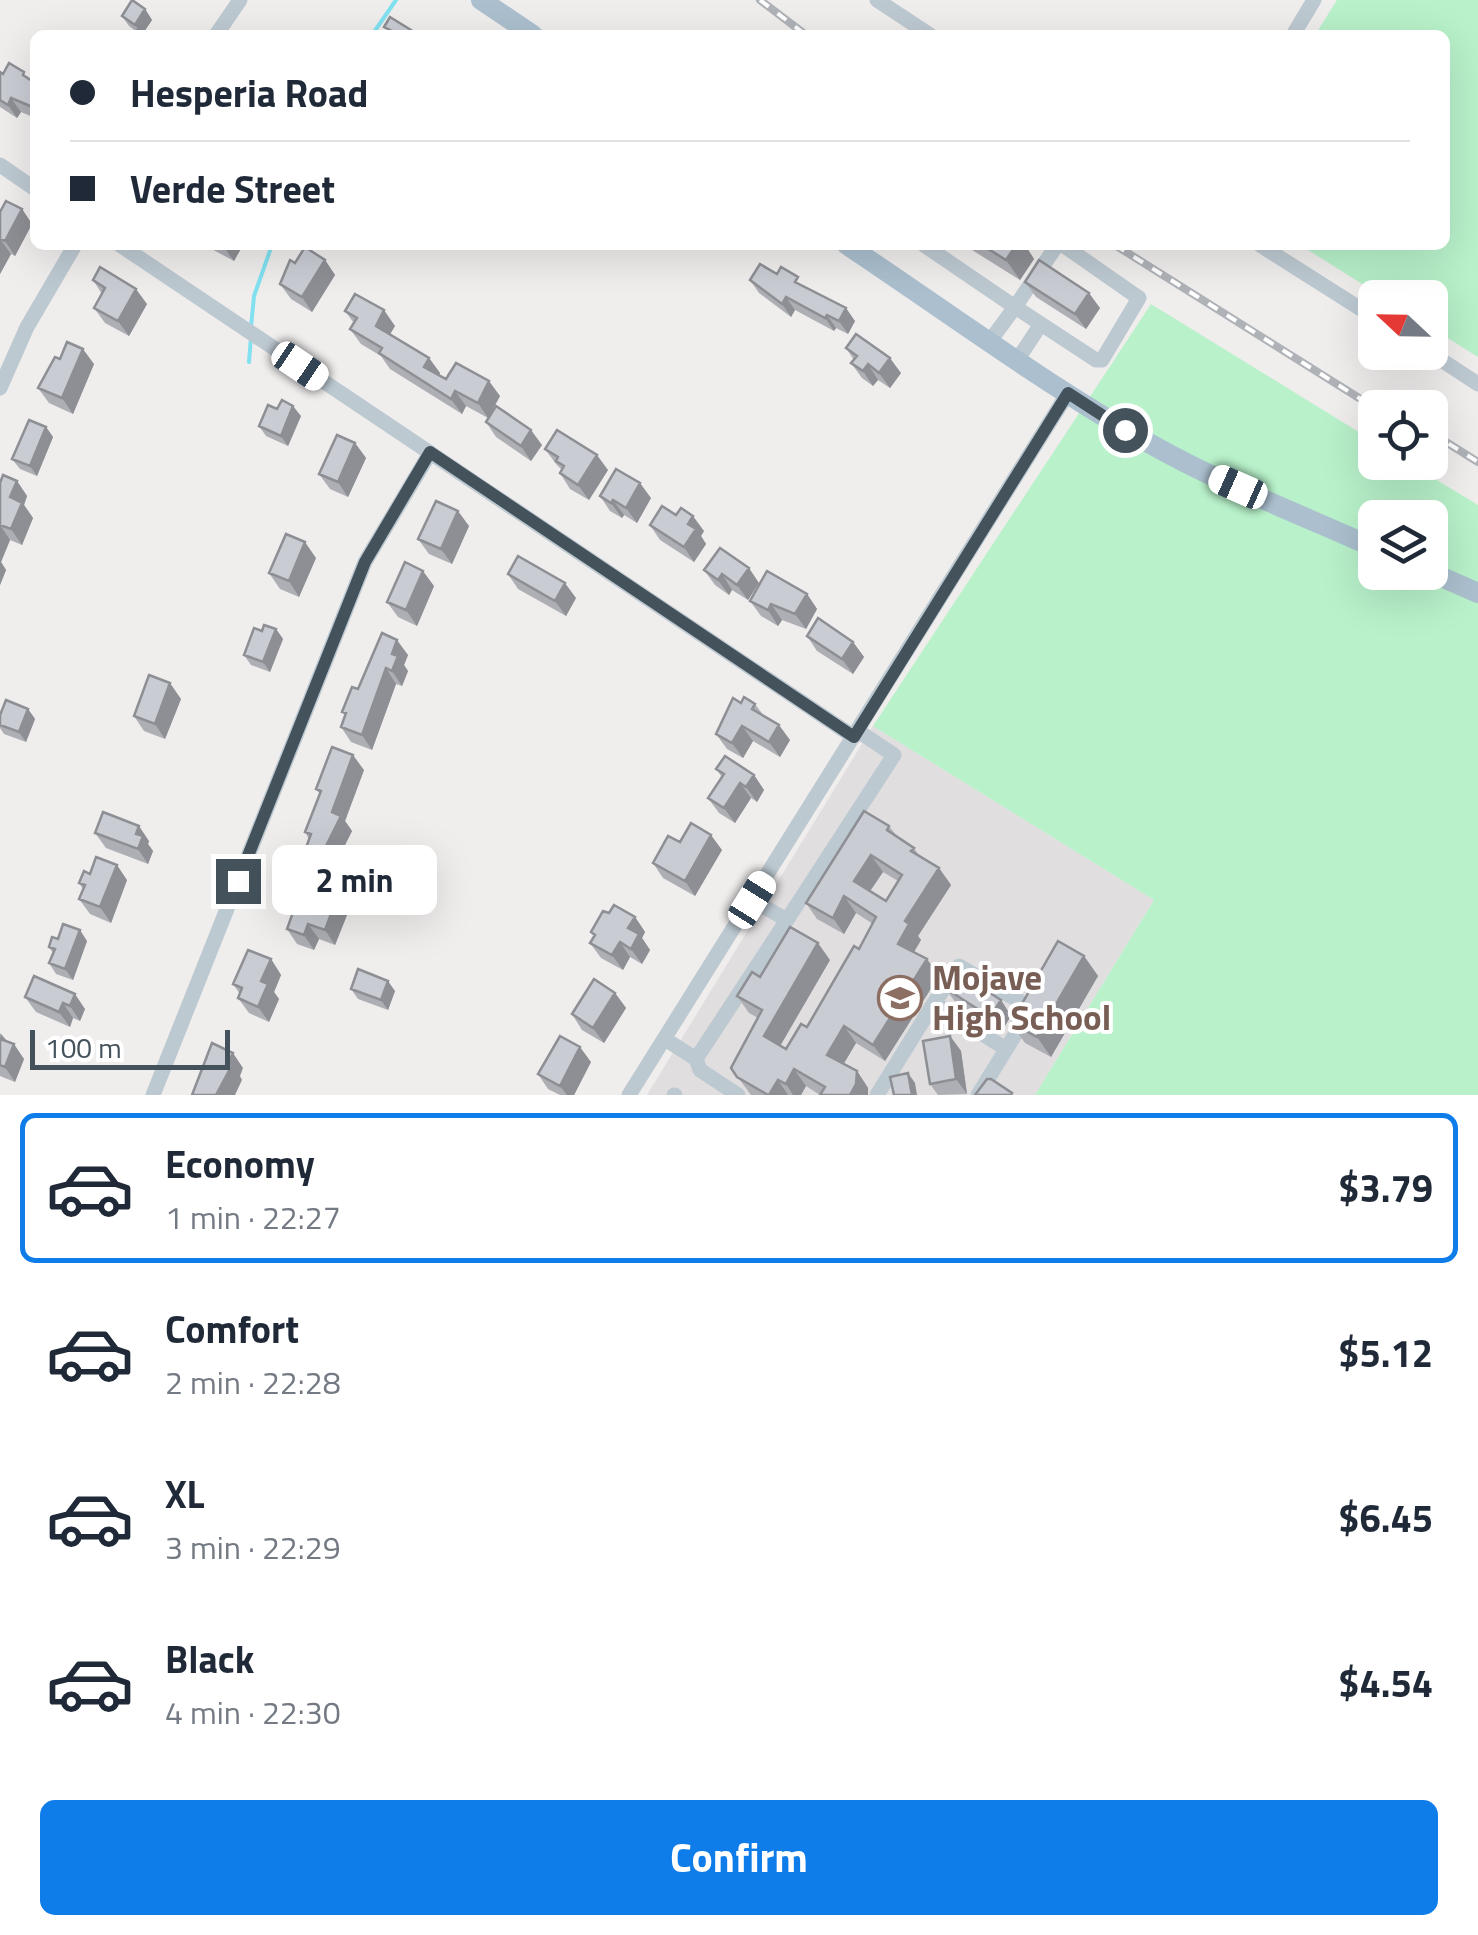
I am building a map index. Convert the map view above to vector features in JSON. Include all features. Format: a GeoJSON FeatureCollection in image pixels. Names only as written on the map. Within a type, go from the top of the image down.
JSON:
{"type":"FeatureCollection","features":[{"type":"Feature","properties":{"kind":"main road"},"geometry":{"type":"LineString","coordinates":[[481,0],[526,30]]}},
{"type":"Feature","properties":{"kind":"main road"},"geometry":{"type":"LineString","coordinates":[[856,250],[1125,430],[1195,468],[1358,540]]}},
{"type":"Feature","properties":{"kind":"main road"},"geometry":{"type":"LineString","coordinates":[[1448,580],[1478,593]]}},
{"type":"Feature","properties":{"kind":"street"},"geometry":{"type":"LineString","coordinates":[[219,30],[240,0]]}},
{"type":"Feature","properties":{"kind":"street"},"geometry":{"type":"LineString","coordinates":[[878,0],[923,30]]}},
{"type":"Feature","properties":{"kind":"street"},"geometry":{"type":"LineString","coordinates":[[1295,30],[1314,0]]}},
{"type":"Feature","properties":{"kind":"street"},"geometry":{"type":"LineString","coordinates":[[0,165],[30,185]]}},
{"type":"Feature","properties":{"kind":"street"},"geometry":{"type":"LineString","coordinates":[[0,388],[27,326],[72,250]]}},
{"type":"Feature","properties":{"kind":"street"},"geometry":{"type":"LineString","coordinates":[[127,250],[856,734],[894,755],[696,1059]]}},
{"type":"Feature","properties":{"kind":"street"},"geometry":{"type":"LineString","coordinates":[[931,250],[1096,360],[1102,360],[1139,298],[1067,250]]}},
{"type":"Feature","properties":{"kind":"street"},"geometry":{"type":"LineString","coordinates":[[990,340],[1056,250]]}},
{"type":"Feature","properties":{"kind":"street"},"geometry":{"type":"LineString","coordinates":[[1268,250],[1358,307]]}},
{"type":"Feature","properties":{"kind":"street"},"geometry":{"type":"LineString","coordinates":[[1018,359],[1041,324]]}},
{"type":"Feature","properties":{"kind":"street"},"geometry":{"type":"LineString","coordinates":[[1448,364],[1478,384]]}},
{"type":"Feature","properties":{"kind":"street"},"geometry":{"type":"LineString","coordinates":[[629,1095],[1068,393]]}},
{"type":"Feature","properties":{"kind":"street"},"geometry":{"type":"LineString","coordinates":[[154,1095],[365,562],[430,452]]}},
{"type":"Feature","properties":{"kind":"street"},"geometry":{"type":"LineString","coordinates":[[752,900],[786,920]]}},
{"type":"Feature","properties":{"kind":"street"},"geometry":{"type":"LineString","coordinates":[[877,1095],[959,966],[1031,1008]]}},
{"type":"Feature","properties":{"kind":"street"},"geometry":{"type":"LineString","coordinates":[[978,1095],[1041,992]]}},
{"type":"Feature","properties":{"kind":"street"},"geometry":{"type":"LineString","coordinates":[[934,1003],[1006,1049]]}},
{"type":"Feature","properties":{"kind":"street"},"geometry":{"type":"LineString","coordinates":[[664,1039],[696,1059],[700,1070],[738,1095]]}},
{"type":"Feature","properties":{"kind":"shaded area","name":"Mojave High School"},"geometry":{"type":"Polygon","coordinates":[[[873,726],[1154,900],[1035,1095],[647,1095],[873,726]]]}},
{"type":"Feature","properties":{"kind":"green space"},"geometry":{"type":"Polygon","coordinates":[[[1337,0],[1478,0],[1478,357],[1448,338],[1448,280],[1358,281],[1308,250],[1450,250],[1450,30],[1318,30],[1337,0]]]}},
{"type":"Feature","properties":{"kind":"green space"},"geometry":{"type":"Polygon","coordinates":[[[1151,304],[1358,432],[1358,480],[1437,480],[1478,505],[1478,1095],[1035,1095],[1154,900],[873,726],[1151,304]]]}},
{"type":"Feature","properties":{"kind":"building"},"geometry":{"type":"Polygon","coordinates":[[[132,0],[145,9],[135,25],[122,16],[132,0]]]}},
{"type":"Feature","properties":{"kind":"building"},"geometry":{"type":"Polygon","coordinates":[[[390,17],[411,30],[390,30],[384,27],[390,17]]]}},
{"type":"Feature","properties":{"kind":"building"},"geometry":{"type":"Polygon","coordinates":[[[9,63],[24,72],[30,80],[30,106],[11,98],[8,105],[0,100],[0,72],[3,74],[9,63]]]}},
{"type":"Feature","properties":{"kind":"building"},"geometry":{"type":"Polygon","coordinates":[[[6,201],[22,209],[5,241],[0,239],[0,212],[6,201]]]}},
{"type":"Feature","properties":{"kind":"building"},"geometry":{"type":"Polygon","coordinates":[[[303,250],[325,260],[302,297],[280,284],[290,260],[295,263],[303,250]]]}},
{"type":"Feature","properties":{"kind":"building"},"geometry":{"type":"Polygon","coordinates":[[[990,250],[1013,250],[1006,260],[990,250]]]}},
{"type":"Feature","properties":{"kind":"building"},"geometry":{"type":"Polygon","coordinates":[[[1039,260],[1089,293],[1075,314],[1025,282],[1039,260]]]}},
{"type":"Feature","properties":{"kind":"building"},"geometry":{"type":"Polygon","coordinates":[[[760,264],[777,274],[781,267],[798,277],[795,282],[846,308],[839,321],[827,315],[825,318],[786,297],[782,304],[750,280],[760,264]]]}},
{"type":"Feature","properties":{"kind":"building"},"geometry":{"type":"Polygon","coordinates":[[[100,267],[136,289],[118,321],[94,308],[105,288],[93,280],[100,267]]]}},
{"type":"Feature","properties":{"kind":"building"},"geometry":{"type":"Polygon","coordinates":[[[355,294],[384,310],[376,326],[429,358],[424,367],[446,379],[456,363],[489,381],[478,403],[455,391],[451,399],[379,353],[382,348],[350,329],[357,318],[345,311],[355,294]]]}},
{"type":"Feature","properties":{"kind":"building"},"geometry":{"type":"Polygon","coordinates":[[[856,334],[890,358],[879,373],[868,364],[863,371],[851,363],[857,356],[846,348],[856,334]]]}},
{"type":"Feature","properties":{"kind":"building"},"geometry":{"type":"Polygon","coordinates":[[[67,342],[83,349],[62,398],[38,388],[55,357],[60,359],[67,342]]]}},
{"type":"Feature","properties":{"kind":"building"},"geometry":{"type":"Polygon","coordinates":[[[282,400],[293,406],[281,436],[259,426],[268,405],[277,409],[282,400]]]}},
{"type":"Feature","properties":{"kind":"building"},"geometry":{"type":"Polygon","coordinates":[[[496,406],[531,430],[521,446],[486,422],[496,406]]]}},
{"type":"Feature","properties":{"kind":"building"},"geometry":{"type":"Polygon","coordinates":[[[29,420],[46,427],[30,466],[12,459],[29,420]]]}},
{"type":"Feature","properties":{"kind":"building"},"geometry":{"type":"Polygon","coordinates":[[[557,430],[597,455],[578,485],[560,473],[564,466],[545,449],[557,430]]]}},
{"type":"Feature","properties":{"kind":"building"},"geometry":{"type":"Polygon","coordinates":[[[337,435],[355,443],[338,482],[319,474],[337,435]]]}},
{"type":"Feature","properties":{"kind":"building"},"geometry":{"type":"Polygon","coordinates":[[[616,469],[640,483],[626,508],[600,496],[616,469]]]}},
{"type":"Feature","properties":{"kind":"building"},"geometry":{"type":"Polygon","coordinates":[[[3,475],[17,481],[10,497],[22,503],[11,529],[0,525],[3,475]]]}},
{"type":"Feature","properties":{"kind":"building"},"geometry":{"type":"Polygon","coordinates":[[[436,501],[458,511],[441,549],[418,539],[436,501]]]}},
{"type":"Feature","properties":{"kind":"building"},"geometry":{"type":"Polygon","coordinates":[[[662,506],[676,515],[681,508],[693,516],[688,524],[696,529],[684,547],[650,525],[662,506]]]}},
{"type":"Feature","properties":{"kind":"building"},"geometry":{"type":"Polygon","coordinates":[[[286,534],[305,542],[289,581],[269,573],[286,534]]]}},
{"type":"Feature","properties":{"kind":"building"},"geometry":{"type":"Polygon","coordinates":[[[720,548],[749,568],[737,585],[722,574],[718,580],[704,570],[720,548]]]}},
{"type":"Feature","properties":{"kind":"building"},"geometry":{"type":"Polygon","coordinates":[[[518,556],[565,583],[555,601],[508,574],[518,556]]]}},
{"type":"Feature","properties":{"kind":"building"},"geometry":{"type":"Polygon","coordinates":[[[405,562],[423,571],[406,610],[387,602],[405,562]]]}},
{"type":"Feature","properties":{"kind":"building"},"geometry":{"type":"Polygon","coordinates":[[[767,571],[807,594],[795,614],[771,604],[768,610],[750,601],[767,571]]]}},
{"type":"Feature","properties":{"kind":"building"},"geometry":{"type":"Polygon","coordinates":[[[818,618],[853,642],[842,659],[807,636],[818,618]]]}},
{"type":"Feature","properties":{"kind":"building"},"geometry":{"type":"Polygon","coordinates":[[[264,625],[276,629],[263,662],[244,655],[254,628],[262,631],[264,625]]]}},
{"type":"Feature","properties":{"kind":"building"},"geometry":{"type":"Polygon","coordinates":[[[382,633],[397,640],[392,654],[398,656],[392,671],[386,668],[362,735],[341,727],[346,713],[342,712],[352,687],[358,689],[382,633]]]}},
{"type":"Feature","properties":{"kind":"building"},"geometry":{"type":"Polygon","coordinates":[[[149,675],[170,683],[155,724],[134,716],[149,675]]]}},
{"type":"Feature","properties":{"kind":"building"},"geometry":{"type":"Polygon","coordinates":[[[744,697],[755,704],[752,709],[779,725],[769,742],[742,726],[732,743],[716,734],[733,698],[741,703],[744,697]]]}},
{"type":"Feature","properties":{"kind":"building"},"geometry":{"type":"Polygon","coordinates":[[[6,700],[28,709],[19,732],[0,725],[6,700]]]}},
{"type":"Feature","properties":{"kind":"building"},"geometry":{"type":"Polygon","coordinates":[[[332,747],[353,755],[332,812],[341,816],[322,854],[306,848],[311,834],[305,832],[332,747]]]}},
{"type":"Feature","properties":{"kind":"building"},"geometry":{"type":"Polygon","coordinates":[[[725,756],[754,775],[746,787],[740,783],[724,808],[708,798],[724,774],[716,769],[725,756]]]}},
{"type":"Feature","properties":{"kind":"building"},"geometry":{"type":"Polygon","coordinates":[[[864,811],[889,826],[887,830],[914,848],[911,851],[939,868],[905,921],[909,924],[898,944],[927,959],[873,1045],[844,1026],[827,1055],[857,1071],[850,1095],[820,1095],[825,1087],[794,1069],[786,1084],[778,1080],[768,1095],[737,1077],[731,1068],[762,1010],[737,996],[752,972],[760,977],[790,927],[818,943],[764,1036],[786,1049],[801,1024],[807,1027],[854,946],[859,949],[876,917],[844,896],[833,918],[806,903],[864,811]],[[871,855],[854,881],[886,901],[902,875],[871,855]]]}},
{"type":"Feature","properties":{"kind":"building"},"geometry":{"type":"Polygon","coordinates":[[[103,812],[139,826],[136,834],[143,836],[138,849],[95,833],[103,812]]]}},
{"type":"Feature","properties":{"kind":"building"},"geometry":{"type":"Polygon","coordinates":[[[691,823],[711,835],[685,881],[653,863],[668,836],[680,842],[691,823]]]}},
{"type":"Feature","properties":{"kind":"building"},"geometry":{"type":"Polygon","coordinates":[[[96,857],[117,865],[100,907],[79,899],[85,885],[79,883],[84,871],[90,874],[96,857]]]}},
{"type":"Feature","properties":{"kind":"building"},"geometry":{"type":"Polygon","coordinates":[[[310,879],[340,890],[325,930],[308,924],[304,935],[287,929],[300,893],[304,895],[310,879]]]}},
{"type":"Feature","properties":{"kind":"building"},"geometry":{"type":"Polygon","coordinates":[[[614,905],[635,917],[628,928],[639,934],[631,949],[620,942],[612,955],[590,943],[595,935],[591,932],[603,911],[609,913],[614,905]]]}},
{"type":"Feature","properties":{"kind":"building"},"geometry":{"type":"Polygon","coordinates":[[[63,924],[80,930],[65,969],[49,963],[55,949],[49,947],[52,937],[58,939],[63,924]]]}},
{"type":"Feature","properties":{"kind":"building"},"geometry":{"type":"Polygon","coordinates":[[[1058,941],[1084,956],[1037,1037],[1011,1023],[1058,941]]]}},
{"type":"Feature","properties":{"kind":"building"},"geometry":{"type":"Polygon","coordinates":[[[248,950],[271,959],[261,981],[268,984],[258,1007],[238,998],[242,988],[233,984],[248,950]]]}},
{"type":"Feature","properties":{"kind":"building"},"geometry":{"type":"Polygon","coordinates":[[[358,969],[388,981],[381,1000],[351,989],[358,969]]]}},
{"type":"Feature","properties":{"kind":"building"},"geometry":{"type":"Polygon","coordinates":[[[956,971],[1001,1000],[990,1017],[945,988],[956,971]]]}},
{"type":"Feature","properties":{"kind":"building"},"geometry":{"type":"Polygon","coordinates":[[[34,976],[75,994],[70,1006],[63,1003],[59,1012],[25,997],[34,976]]]}},
{"type":"Feature","properties":{"kind":"building"},"geometry":{"type":"Polygon","coordinates":[[[594,979],[615,993],[593,1028],[572,1014],[594,979]]]}},
{"type":"Feature","properties":{"kind":"building"},"geometry":{"type":"Polygon","coordinates":[[[560,1036],[580,1047],[560,1086],[538,1074],[560,1036]]]}},
{"type":"Feature","properties":{"kind":"building"},"geometry":{"type":"Polygon","coordinates":[[[950,1036],[956,1079],[930,1084],[923,1041],[950,1036]]]}},
{"type":"Feature","properties":{"kind":"building"},"geometry":{"type":"Polygon","coordinates":[[[0,1039],[14,1044],[5,1067],[0,1065],[0,1039]]]}},
{"type":"Feature","properties":{"kind":"building"},"geometry":{"type":"Polygon","coordinates":[[[212,1043],[233,1053],[228,1063],[232,1065],[216,1095],[192,1095],[212,1043]]]}},
{"type":"Feature","properties":{"kind":"building"},"geometry":{"type":"Polygon","coordinates":[[[908,1073],[912,1095],[894,1095],[890,1077],[908,1073]]]}},
{"type":"Feature","properties":{"kind":"building"},"geometry":{"type":"Polygon","coordinates":[[[987,1079],[1012,1093],[1011,1095],[975,1095],[987,1079]]]}},
{"type":"Feature","properties":{"kind":"waterway"},"geometry":{"type":"LineString","coordinates":[[375,30],[396,0]]}},
{"type":"Feature","properties":{"kind":"waterway"},"geometry":{"type":"LineString","coordinates":[[251,327],[254,296],[270,250]]}},
{"type":"Feature","properties":{"kind":"waterway"},"geometry":{"type":"LineString","coordinates":[[249,362],[251,337]]}},
{"type":"Feature","properties":{"kind":"railway"},"geometry":{"type":"LineString","coordinates":[[760,0],[799,30]]}},
{"type":"Feature","properties":{"kind":"railway"},"geometry":{"type":"LineString","coordinates":[[1123,250],[1358,397]]}},
{"type":"Feature","properties":{"kind":"railway"},"geometry":{"type":"LineString","coordinates":[[1448,443],[1478,462]]}},
{"type":"Feature","properties":{"kind":"place","name":"Mojave High School"},"geometry":{"type":"Point","coordinates":[900,998]}},
{"type":"Feature","properties":{"kind":"route"},"geometry":{"type":"LineString","coordinates":[[238,881],[365,562],[430,452],[854,737],[1068,393],[1125,430]]}}]}
